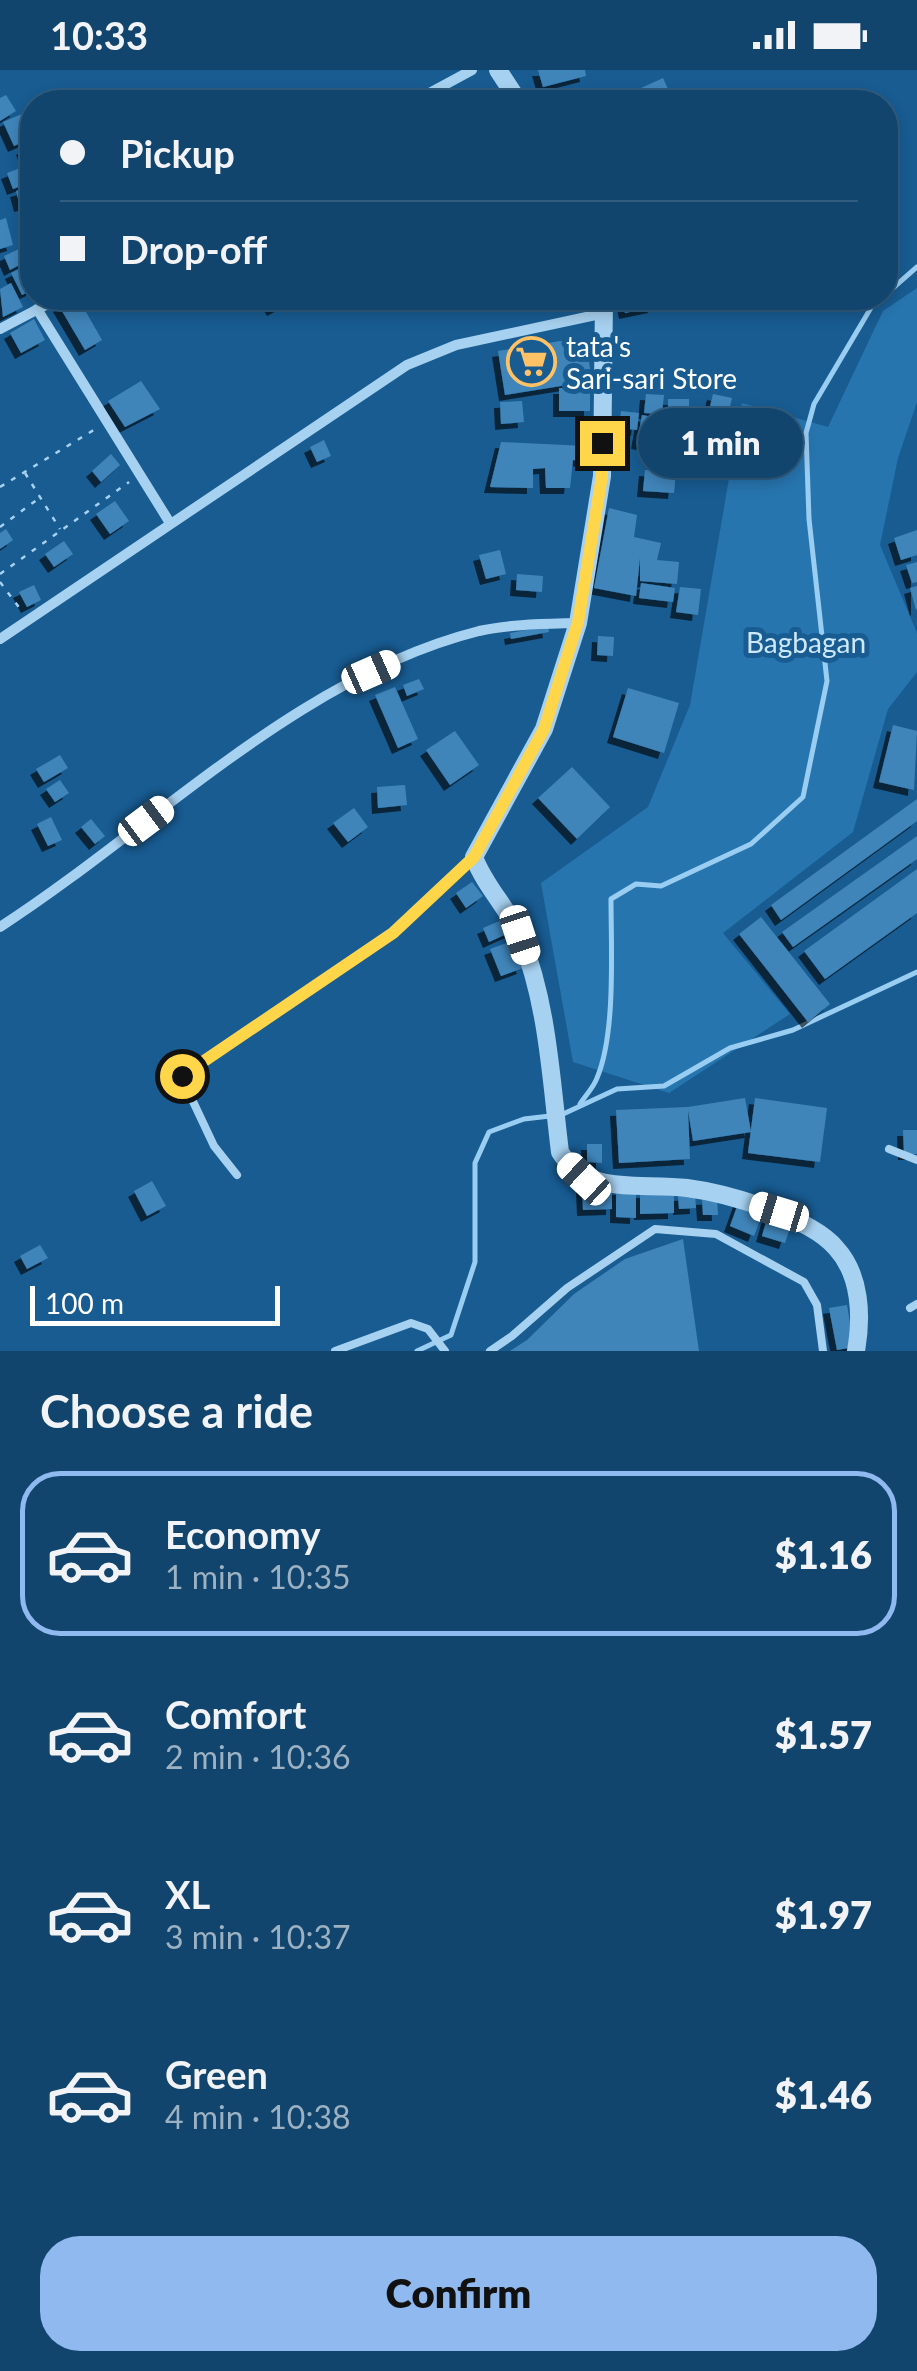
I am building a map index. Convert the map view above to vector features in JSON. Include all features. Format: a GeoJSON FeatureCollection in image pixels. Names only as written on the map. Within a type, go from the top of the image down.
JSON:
{"type":"FeatureCollection","features":[{"type":"Feature","properties":{"kind":"street"},"geometry":{"type":"LineString","coordinates":[[435,90],[472,70]]}},
{"type":"Feature","properties":{"kind":"street"},"geometry":{"type":"LineString","coordinates":[[0,330],[37,310],[170,523]]}},
{"type":"Feature","properties":{"kind":"street"},"geometry":{"type":"LineString","coordinates":[[0,640],[407,366],[456,345],[586,310]]}},
{"type":"Feature","properties":{"kind":"street"},"geometry":{"type":"LineString","coordinates":[[605,310],[602,476],[578,622],[544,729],[474,857],[520,935],[543,1007],[560,1152],[584,1179],[689,1188],[741,1200],[779,1212],[836,1247],[859,1299],[856,1351]]}},
{"type":"Feature","properties":{"kind":"street"},"geometry":{"type":"LineString","coordinates":[[0,927],[51,894],[210,773],[341,685],[430,646],[483,630],[578,622]]}},
{"type":"Feature","properties":{"kind":"lane"},"geometry":{"type":"LineString","coordinates":[[237,1175],[214,1146],[182,1076],[393,933],[474,857]]}},
{"type":"Feature","properties":{"kind":"lane"},"geometry":{"type":"LineString","coordinates":[[889,1148],[917,1160]]}},
{"type":"Feature","properties":{"kind":"lane"},"geometry":{"type":"LineString","coordinates":[[490,1351],[567,1288],[656,1229],[716,1234],[804,1282],[817,1305],[823,1351]]}},
{"type":"Feature","properties":{"kind":"lane"},"geometry":{"type":"LineString","coordinates":[[335,1351],[410,1323],[420,1324],[445,1351]]}},
{"type":"Feature","properties":{"kind":"path"},"geometry":{"type":"LineString","coordinates":[[0,487],[106,422]]}},
{"type":"Feature","properties":{"kind":"path"},"geometry":{"type":"LineString","coordinates":[[24,473],[61,530]]}},
{"type":"Feature","properties":{"kind":"path"},"geometry":{"type":"LineString","coordinates":[[0,574],[140,475]]}},
{"type":"Feature","properties":{"kind":"path"},"geometry":{"type":"LineString","coordinates":[[0,526],[40,498]]}},
{"type":"Feature","properties":{"kind":"path"},"geometry":{"type":"LineString","coordinates":[[0,582],[28,619]]}},
{"type":"Feature","properties":{"kind":"green space","name":"Bagbagan"},"geometry":{"type":"Polygon","coordinates":[[[917,288],[917,402],[898,458],[880,545],[917,633],[917,672],[888,709],[853,832],[723,933],[790,1014],[669,1093],[573,1062],[541,883],[648,807],[690,705],[742,403],[828,427],[883,311],[898,310],[898,301],[917,288]]]}},
{"type":"Feature","properties":{"kind":"building"},"geometry":{"type":"Polygon","coordinates":[[[538,70],[585,70],[586,76],[543,87],[538,70]]]}},
{"type":"Feature","properties":{"kind":"building"},"geometry":{"type":"Polygon","coordinates":[[[663,78],[668,90],[637,90],[663,78]]]}},
{"type":"Feature","properties":{"kind":"building"},"geometry":{"type":"Polygon","coordinates":[[[6,95],[16,111],[0,121],[0,98],[6,95]]]}},
{"type":"Feature","properties":{"kind":"building"},"geometry":{"type":"Polygon","coordinates":[[[20,115],[20,143],[14,146],[3,122],[20,115]]]}},
{"type":"Feature","properties":{"kind":"building"},"geometry":{"type":"Polygon","coordinates":[[[20,168],[20,186],[13,189],[7,173],[20,168]]]}},
{"type":"Feature","properties":{"kind":"building"},"geometry":{"type":"Polygon","coordinates":[[[6,218],[13,245],[0,249],[0,220],[6,218]]]}},
{"type":"Feature","properties":{"kind":"building"},"geometry":{"type":"Polygon","coordinates":[[[20,248],[20,265],[10,270],[4,256],[20,248]]]}},
{"type":"Feature","properties":{"kind":"building"},"geometry":{"type":"Polygon","coordinates":[[[20,269],[20,291],[11,273],[20,269]]]}},
{"type":"Feature","properties":{"kind":"building"},"geometry":{"type":"Polygon","coordinates":[[[11,283],[20,301],[20,308],[3,317],[0,289],[11,283]]]}},
{"type":"Feature","properties":{"kind":"building"},"geometry":{"type":"Polygon","coordinates":[[[61,310],[85,310],[102,340],[85,350],[61,310]]]}},
{"type":"Feature","properties":{"kind":"building"},"geometry":{"type":"Polygon","coordinates":[[[34,319],[45,340],[21,353],[10,333],[34,319]]]}},
{"type":"Feature","properties":{"kind":"building"},"geometry":{"type":"Polygon","coordinates":[[[585,337],[592,381],[505,395],[498,351],[585,337]]]}},
{"type":"Feature","properties":{"kind":"building"},"geometry":{"type":"Polygon","coordinates":[[[141,381],[160,409],[125,427],[108,401],[141,381]]]}},
{"type":"Feature","properties":{"kind":"building"},"geometry":{"type":"Polygon","coordinates":[[[559,388],[590,388],[590,411],[559,411],[559,388]]]}},
{"type":"Feature","properties":{"kind":"building"},"geometry":{"type":"Polygon","coordinates":[[[646,394],[664,395],[662,414],[644,413],[646,394]]]}},
{"type":"Feature","properties":{"kind":"building"},"geometry":{"type":"Polygon","coordinates":[[[713,394],[732,398],[726,424],[707,419],[713,394]]]}},
{"type":"Feature","properties":{"kind":"building"},"geometry":{"type":"Polygon","coordinates":[[[668,399],[689,399],[689,413],[668,413],[668,399]]]}},
{"type":"Feature","properties":{"kind":"building"},"geometry":{"type":"Polygon","coordinates":[[[522,401],[524,422],[501,424],[500,402],[522,401]]]}},
{"type":"Feature","properties":{"kind":"building"},"geometry":{"type":"Polygon","coordinates":[[[621,411],[639,413],[637,430],[619,428],[621,411]]]}},
{"type":"Feature","properties":{"kind":"building"},"geometry":{"type":"Polygon","coordinates":[[[642,415],[659,418],[654,446],[637,443],[642,415]]]}},
{"type":"Feature","properties":{"kind":"building"},"geometry":{"type":"Polygon","coordinates":[[[661,418],[674,419],[673,437],[660,436],[661,418]]]}},
{"type":"Feature","properties":{"kind":"building"},"geometry":{"type":"Polygon","coordinates":[[[677,423],[689,424],[688,446],[675,445],[677,423]]]}},
{"type":"Feature","properties":{"kind":"building"},"geometry":{"type":"Polygon","coordinates":[[[324,440],[331,456],[317,462],[310,447],[324,440]]]}},
{"type":"Feature","properties":{"kind":"building"},"geometry":{"type":"Polygon","coordinates":[[[501,442],[585,446],[585,461],[573,460],[570,488],[546,488],[545,468],[533,469],[533,488],[490,487],[501,442]]]}},
{"type":"Feature","properties":{"kind":"building"},"geometry":{"type":"Polygon","coordinates":[[[111,454],[120,465],[101,482],[92,471],[111,454]]]}},
{"type":"Feature","properties":{"kind":"building"},"geometry":{"type":"Polygon","coordinates":[[[645,470],[676,472],[674,493],[643,491],[645,470]]]}},
{"type":"Feature","properties":{"kind":"building"},"geometry":{"type":"Polygon","coordinates":[[[115,501],[129,521],[110,534],[96,514],[115,501]]]}},
{"type":"Feature","properties":{"kind":"building"},"geometry":{"type":"Polygon","coordinates":[[[609,508],[637,515],[634,537],[661,543],[657,560],[679,562],[677,584],[640,581],[640,558],[636,596],[594,588],[609,508]]]}},
{"type":"Feature","properties":{"kind":"building"},"geometry":{"type":"Polygon","coordinates":[[[6,529],[13,540],[0,549],[0,533],[6,529]]]}},
{"type":"Feature","properties":{"kind":"building"},"geometry":{"type":"Polygon","coordinates":[[[917,530],[917,555],[901,560],[894,538],[917,530]]]}},
{"type":"Feature","properties":{"kind":"building"},"geometry":{"type":"Polygon","coordinates":[[[64,541],[73,554],[54,567],[45,554],[64,541]]]}},
{"type":"Feature","properties":{"kind":"building"},"geometry":{"type":"Polygon","coordinates":[[[500,550],[506,574],[486,579],[479,555],[500,550]]]}},
{"type":"Feature","properties":{"kind":"building"},"geometry":{"type":"Polygon","coordinates":[[[917,562],[917,582],[912,583],[906,565],[917,562]]]}},
{"type":"Feature","properties":{"kind":"building"},"geometry":{"type":"Polygon","coordinates":[[[517,574],[543,576],[542,592],[516,590],[517,574]]]}},
{"type":"Feature","properties":{"kind":"building"},"geometry":{"type":"Polygon","coordinates":[[[641,583],[675,588],[673,602],[639,598],[641,583]]]}},
{"type":"Feature","properties":{"kind":"building"},"geometry":{"type":"Polygon","coordinates":[[[34,585],[41,600],[27,607],[19,592],[34,585]]]}},
{"type":"Feature","properties":{"kind":"building"},"geometry":{"type":"Polygon","coordinates":[[[917,586],[917,609],[916,610],[910,588],[917,586]]]}},
{"type":"Feature","properties":{"kind":"building"},"geometry":{"type":"Polygon","coordinates":[[[680,587],[701,589],[698,615],[676,612],[680,587]]]}},
{"type":"Feature","properties":{"kind":"building"},"geometry":{"type":"Polygon","coordinates":[[[548,626],[549,632],[511,639],[510,633],[548,626]]]}},
{"type":"Feature","properties":{"kind":"building"},"geometry":{"type":"Polygon","coordinates":[[[598,636],[614,637],[613,656],[597,655],[598,636]]]}},
{"type":"Feature","properties":{"kind":"building"},"geometry":{"type":"Polygon","coordinates":[[[419,679],[424,689],[407,696],[403,685],[419,679]]]}},
{"type":"Feature","properties":{"kind":"building"},"geometry":{"type":"Polygon","coordinates":[[[395,687],[418,739],[398,748],[375,695],[395,687]]]}},
{"type":"Feature","properties":{"kind":"building"},"geometry":{"type":"Polygon","coordinates":[[[628,688],[679,703],[664,753],[613,737],[628,688]]]}},
{"type":"Feature","properties":{"kind":"building"},"geometry":{"type":"Polygon","coordinates":[[[893,725],[917,731],[914,790],[879,782],[893,725]]]}},
{"type":"Feature","properties":{"kind":"building"},"geometry":{"type":"Polygon","coordinates":[[[455,731],[479,765],[450,785],[426,750],[455,731]]]}},
{"type":"Feature","properties":{"kind":"building"},"geometry":{"type":"Polygon","coordinates":[[[60,755],[68,768],[44,782],[36,769],[60,755]]]}},
{"type":"Feature","properties":{"kind":"building"},"geometry":{"type":"Polygon","coordinates":[[[572,767],[610,807],[577,839],[538,798],[572,767]]]}},
{"type":"Feature","properties":{"kind":"building"},"geometry":{"type":"Polygon","coordinates":[[[60,780],[69,793],[55,802],[46,789],[60,780]]]}},
{"type":"Feature","properties":{"kind":"building"},"geometry":{"type":"Polygon","coordinates":[[[405,785],[407,805],[378,808],[377,787],[405,785]]]}},
{"type":"Feature","properties":{"kind":"building"},"geometry":{"type":"Polygon","coordinates":[[[917,799],[917,821],[781,920],[771,905],[917,799]]]}},
{"type":"Feature","properties":{"kind":"building"},"geometry":{"type":"Polygon","coordinates":[[[354,808],[368,827],[348,842],[333,823],[354,808]]]}},
{"type":"Feature","properties":{"kind":"building"},"geometry":{"type":"Polygon","coordinates":[[[51,817],[62,840],[48,846],[37,824],[51,817]]]}},
{"type":"Feature","properties":{"kind":"building"},"geometry":{"type":"Polygon","coordinates":[[[91,819],[105,836],[95,844],[81,827],[91,819]]]}},
{"type":"Feature","properties":{"kind":"building"},"geometry":{"type":"Polygon","coordinates":[[[917,836],[917,859],[793,947],[782,932],[917,836]]]}},
{"type":"Feature","properties":{"kind":"building"},"geometry":{"type":"Polygon","coordinates":[[[917,869],[917,913],[825,979],[804,951],[917,869]]]}},
{"type":"Feature","properties":{"kind":"building"},"geometry":{"type":"Polygon","coordinates":[[[472,882],[483,896],[466,908],[456,893],[472,882]]]}},
{"type":"Feature","properties":{"kind":"building"},"geometry":{"type":"Polygon","coordinates":[[[761,917],[830,1004],[808,1022],[739,934],[761,917]]]}},
{"type":"Feature","properties":{"kind":"building"},"geometry":{"type":"Polygon","coordinates":[[[504,919],[511,932],[489,942],[483,928],[504,919]]]}},
{"type":"Feature","properties":{"kind":"building"},"geometry":{"type":"Polygon","coordinates":[[[512,941],[523,968],[501,976],[490,949],[512,941]]]}},
{"type":"Feature","properties":{"kind":"building"},"geometry":{"type":"Polygon","coordinates":[[[745,1098],[751,1132],[693,1141],[688,1110],[690,1159],[619,1163],[616,1110],[688,1107],[745,1098]]]}},
{"type":"Feature","properties":{"kind":"building"},"geometry":{"type":"Polygon","coordinates":[[[755,1098],[827,1108],[820,1162],[748,1153],[755,1098]]]}},
{"type":"Feature","properties":{"kind":"building"},"geometry":{"type":"Polygon","coordinates":[[[903,1130],[917,1130],[917,1154],[904,1154],[903,1130]]]}},
{"type":"Feature","properties":{"kind":"building"},"geometry":{"type":"Polygon","coordinates":[[[587,1144],[602,1144],[602,1163],[587,1162],[587,1144]]]}},
{"type":"Feature","properties":{"kind":"building"},"geometry":{"type":"Polygon","coordinates":[[[152,1181],[166,1206],[147,1216],[134,1191],[152,1181]]]}},
{"type":"Feature","properties":{"kind":"building"},"geometry":{"type":"Polygon","coordinates":[[[612,1185],[612,1209],[583,1210],[582,1186],[612,1185]]]}},
{"type":"Feature","properties":{"kind":"building"},"geometry":{"type":"Polygon","coordinates":[[[616,1189],[636,1189],[636,1218],[616,1217],[616,1189]]]}},
{"type":"Feature","properties":{"kind":"building"},"geometry":{"type":"Polygon","coordinates":[[[674,1191],[674,1213],[640,1214],[640,1192],[674,1191]]]}},
{"type":"Feature","properties":{"kind":"building"},"geometry":{"type":"Polygon","coordinates":[[[695,1194],[696,1208],[679,1209],[678,1195],[695,1194]]]}},
{"type":"Feature","properties":{"kind":"building"},"geometry":{"type":"Polygon","coordinates":[[[717,1198],[718,1215],[703,1215],[702,1199],[717,1198]]]}},
{"type":"Feature","properties":{"kind":"building"},"geometry":{"type":"Polygon","coordinates":[[[739,1201],[764,1210],[754,1236],[730,1226],[739,1201]]]}},
{"type":"Feature","properties":{"kind":"building"},"geometry":{"type":"Polygon","coordinates":[[[768,1215],[792,1222],[785,1243],[762,1236],[768,1215]]]}},
{"type":"Feature","properties":{"kind":"building"},"geometry":{"type":"Polygon","coordinates":[[[683,1239],[699,1351],[510,1351],[527,1340],[574,1294],[625,1259],[683,1239]]]}},
{"type":"Feature","properties":{"kind":"building"},"geometry":{"type":"Polygon","coordinates":[[[40,1245],[48,1258],[27,1269],[20,1256],[40,1245]]]}},
{"type":"Feature","properties":{"kind":"building"},"geometry":{"type":"Polygon","coordinates":[[[847,1305],[854,1347],[837,1350],[829,1308],[847,1305]]]}},
{"type":"Feature","properties":{"kind":"waterway"},"geometry":{"type":"LineString","coordinates":[[898,284],[917,267]]}},
{"type":"Feature","properties":{"kind":"waterway"},"geometry":{"type":"LineString","coordinates":[[580,1104],[596,1081],[607,1038],[611,899],[636,884],[661,886],[751,844],[803,797],[827,681],[809,519],[806,433],[814,404],[870,310]]}},
{"type":"Feature","properties":{"kind":"waterway"},"geometry":{"type":"LineString","coordinates":[[561,1115],[617,1089],[664,1086],[730,1048],[793,1030],[917,972]]}},
{"type":"Feature","properties":{"kind":"waterway"},"geometry":{"type":"LineString","coordinates":[[417,1351],[451,1335],[475,1262],[475,1163],[489,1132],[524,1119],[550,1116]]}},
{"type":"Feature","properties":{"kind":"place","name":"tata's Sari-sari Store"},"geometry":{"type":"Point","coordinates":[531,362]}},
{"type":"Feature","properties":{"kind":"route"},"geometry":{"type":"LineString","coordinates":[[182,1076],[393,933],[474,857],[544,729],[578,622],[602,476],[602,443]]}}]}
